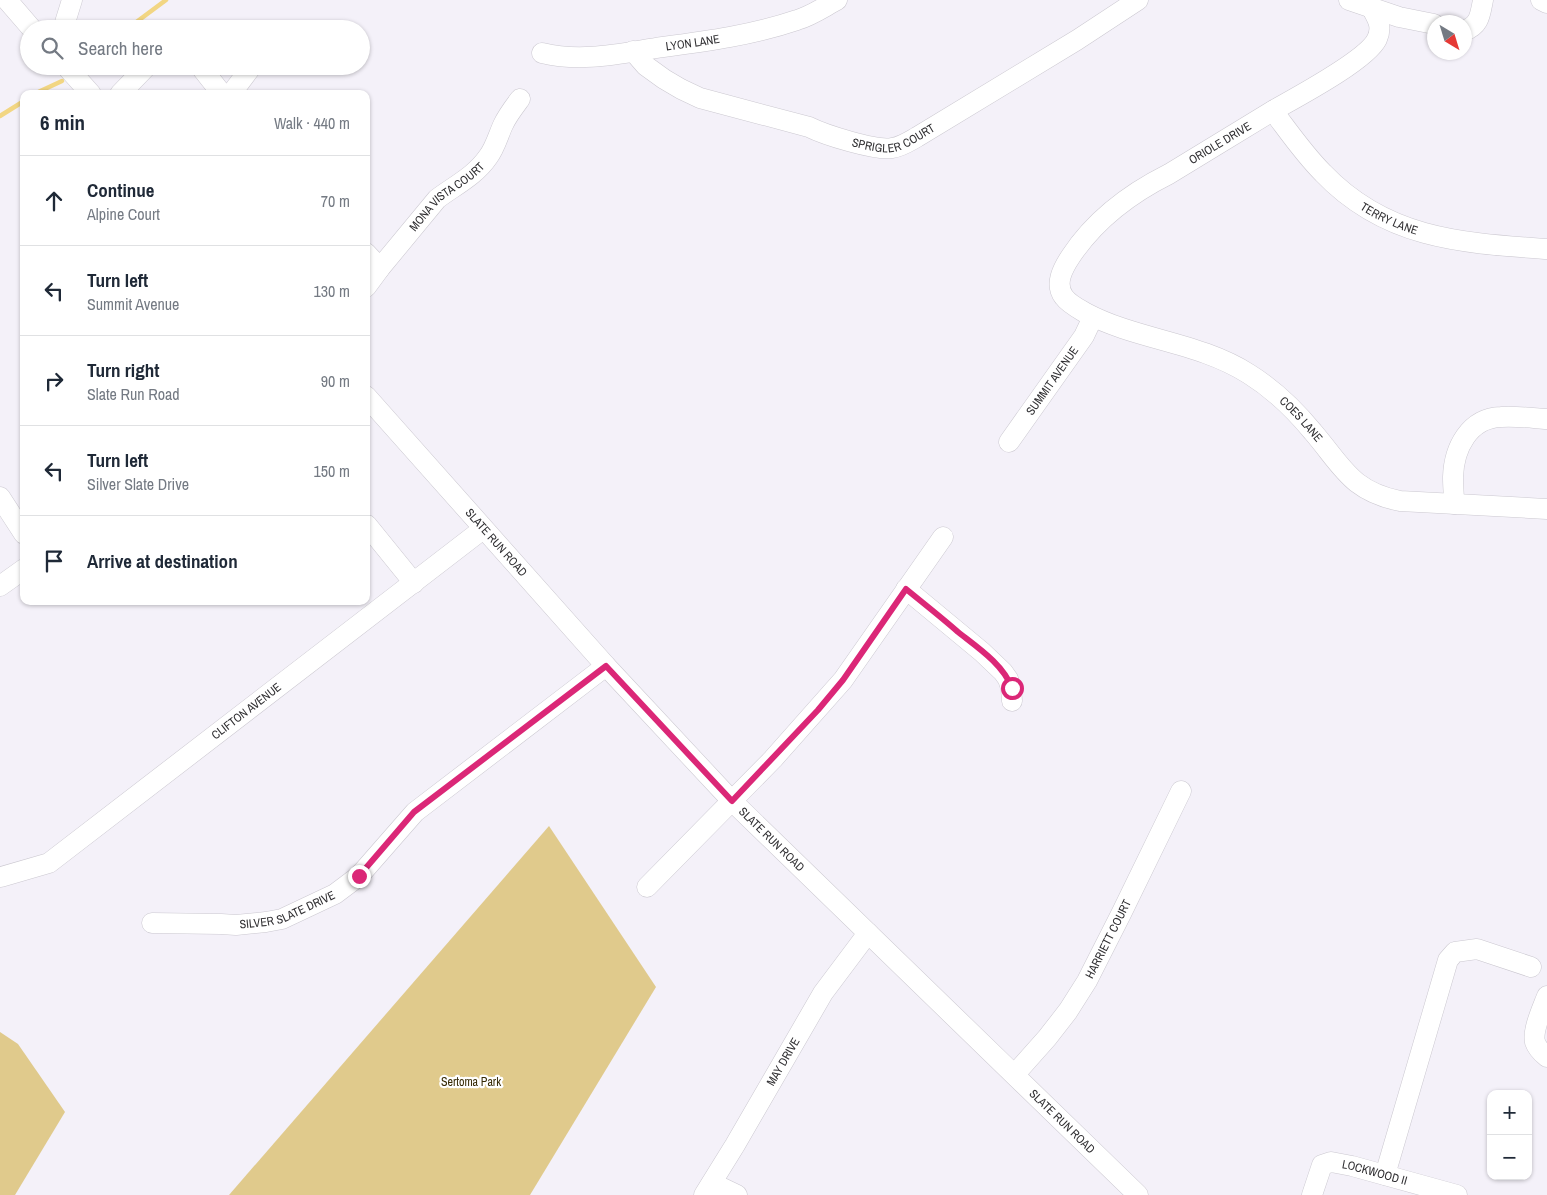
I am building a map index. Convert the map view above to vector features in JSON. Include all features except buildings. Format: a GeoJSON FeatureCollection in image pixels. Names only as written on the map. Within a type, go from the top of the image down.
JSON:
{"type":"FeatureCollection","features":[{"type":"Feature","properties":{"kind":"street"},"geometry":{"type":"LineString","coordinates":[[7,0],[24,20]]}},
{"type":"Feature","properties":{"kind":"street"},"geometry":{"type":"LineString","coordinates":[[66,20],[72,0]]}},
{"type":"Feature","properties":{"kind":"street","name":"LYON LANE"},"geometry":{"type":"LineString","coordinates":[[542,53],[556,56],[591,58],[730,37],[798,20],[837,0]]}},
{"type":"Feature","properties":{"kind":"street","name":"SPRIGLER COURT"},"geometry":{"type":"LineString","coordinates":[[633,52],[646,66],[664,79],[700,98],[809,127],[824,134],[880,148],[892,148],[905,144],[994,91],[1138,0]]}},
{"type":"Feature","properties":{"kind":"street"},"geometry":{"type":"LineString","coordinates":[[1350,0],[1399,17],[1427,23]]}},
{"type":"Feature","properties":{"kind":"street"},"geometry":{"type":"LineString","coordinates":[[1472,27],[1479,17],[1483,0]]}},
{"type":"Feature","properties":{"kind":"street"},"geometry":{"type":"LineString","coordinates":[[1541,0],[1547,4]]}},
{"type":"Feature","properties":{"kind":"street","name":"ORIOLE DRIVE"},"geometry":{"type":"LineString","coordinates":[[1060,289],[1063,268],[1078,246],[1097,224],[1110,213],[1153,182],[1341,70],[1369,50],[1377,40],[1380,31],[1380,22],[1371,7]]}},
{"type":"Feature","properties":{"kind":"street"},"geometry":{"type":"LineString","coordinates":[[74,75],[87,90]]}},
{"type":"Feature","properties":{"kind":"street"},"geometry":{"type":"LineString","coordinates":[[124,90],[138,75]]}},
{"type":"Feature","properties":{"kind":"street"},"geometry":{"type":"LineString","coordinates":[[207,75],[219,90]]}},
{"type":"Feature","properties":{"kind":"street"},"geometry":{"type":"LineString","coordinates":[[234,90],[245,75]]}},
{"type":"Feature","properties":{"kind":"street","name":"MONA VISTA COURT"},"geometry":{"type":"LineString","coordinates":[[370,282],[437,199],[448,190],[457,187],[488,158],[503,124],[520,99]]}},
{"type":"Feature","properties":{"kind":"street","name":"TERRY LANE"},"geometry":{"type":"LineString","coordinates":[[1273,111],[1323,174],[1351,198],[1384,218],[1423,234],[1443,238],[1547,249]]}},
{"type":"Feature","properties":{"kind":"street"},"geometry":{"type":"LineString","coordinates":[[370,257],[380,268]]}},
{"type":"Feature","properties":{"kind":"street","name":"COES LANE"},"geometry":{"type":"LineString","coordinates":[[1060,289],[1064,298],[1074,306],[1093,316],[1122,328],[1195,350],[1248,373],[1282,400],[1313,431],[1340,467],[1367,491],[1383,498],[1400,501],[1547,509]]}},
{"type":"Feature","properties":{"kind":"street","name":"SUMMIT AVENUE"},"geometry":{"type":"LineString","coordinates":[[1009,442],[1084,336],[1093,316]]}},
{"type":"Feature","properties":{"kind":"street","name":"SLATE RUN ROAD"},"geometry":{"type":"LineString","coordinates":[[370,401],[606,666],[732,801],[1138,1195]]}},
{"type":"Feature","properties":{"kind":"street"},"geometry":{"type":"LineString","coordinates":[[1454,504],[1453,475],[1458,452],[1472,427],[1485,420],[1500,417],[1547,419]]}},
{"type":"Feature","properties":{"kind":"street"},"geometry":{"type":"LineString","coordinates":[[0,497],[20,528]]}},
{"type":"Feature","properties":{"kind":"street","name":"CLIFTON AVENUE"},"geometry":{"type":"LineString","coordinates":[[1,877],[49,863],[414,584],[483,528]]}},
{"type":"Feature","properties":{"kind":"street"},"geometry":{"type":"LineString","coordinates":[[370,529],[414,584]]}},
{"type":"Feature","properties":{"kind":"street"},"geometry":{"type":"LineString","coordinates":[[647,887],[732,801],[843,680],[943,537]]}},
{"type":"Feature","properties":{"kind":"street"},"geometry":{"type":"LineString","coordinates":[[0,586],[20,572]]}},
{"type":"Feature","properties":{"kind":"street"},"geometry":{"type":"LineString","coordinates":[[906,589],[1004,672],[1012,688],[1012,701]]}},
{"type":"Feature","properties":{"kind":"street","name":"SILVER SLATE DRIVE"},"geometry":{"type":"LineString","coordinates":[[152,923],[236,926],[266,922],[282,919],[335,894],[364,871],[414,812],[606,666]]}},
{"type":"Feature","properties":{"kind":"street","name":"HARRIETT COURT"},"geometry":{"type":"LineString","coordinates":[[1014,1074],[1047,1038],[1068,1011],[1087,981],[1181,792]]}},
{"type":"Feature","properties":{"kind":"street","name":"MAY DRIVE"},"geometry":{"type":"LineString","coordinates":[[708,1189],[823,993],[868,933]]}},
{"type":"Feature","properties":{"kind":"street"},"geometry":{"type":"LineString","coordinates":[[1384,1175],[1448,960],[1455,952],[1477,949],[1531,967]]}},
{"type":"Feature","properties":{"kind":"street"},"geometry":{"type":"LineString","coordinates":[[1547,996],[1537,1026],[1535,1041],[1540,1051],[1547,1057]]}},
{"type":"Feature","properties":{"kind":"street","name":"LOCKWOOD II"},"geometry":{"type":"LineString","coordinates":[[1312,1195],[1322,1165],[1331,1162],[1457,1195]]}},
{"type":"Feature","properties":{"kind":"street"},"geometry":{"type":"LineString","coordinates":[[708,1189],[737,1195]]}},
{"type":"Feature","properties":{"kind":"green space","name":"Sertoma Park"},"geometry":{"type":"Polygon","coordinates":[[[549,826],[656,987],[530,1195],[229,1195],[549,826]]]}},
{"type":"Feature","properties":{"kind":"green space"},"geometry":{"type":"Polygon","coordinates":[[[0,1032],[18,1044],[65,1112],[15,1195],[0,1195],[0,1032]]]}},
{"type":"Feature","properties":{"kind":"waterway"},"geometry":{"type":"LineString","coordinates":[[139,20],[166,0]]}},
{"type":"Feature","properties":{"kind":"waterway"},"geometry":{"type":"LineString","coordinates":[[43,90],[62,81]]}},
{"type":"Feature","properties":{"kind":"waterway"},"geometry":{"type":"LineString","coordinates":[[0,116],[20,104]]}},
{"type":"Feature","properties":{"kind":"route"},"geometry":{"type":"LineString","coordinates":[[359,876],[414,812],[606,666],[732,801],[818,710],[843,680],[906,589],[1004,672],[1012,688]]}}]}
